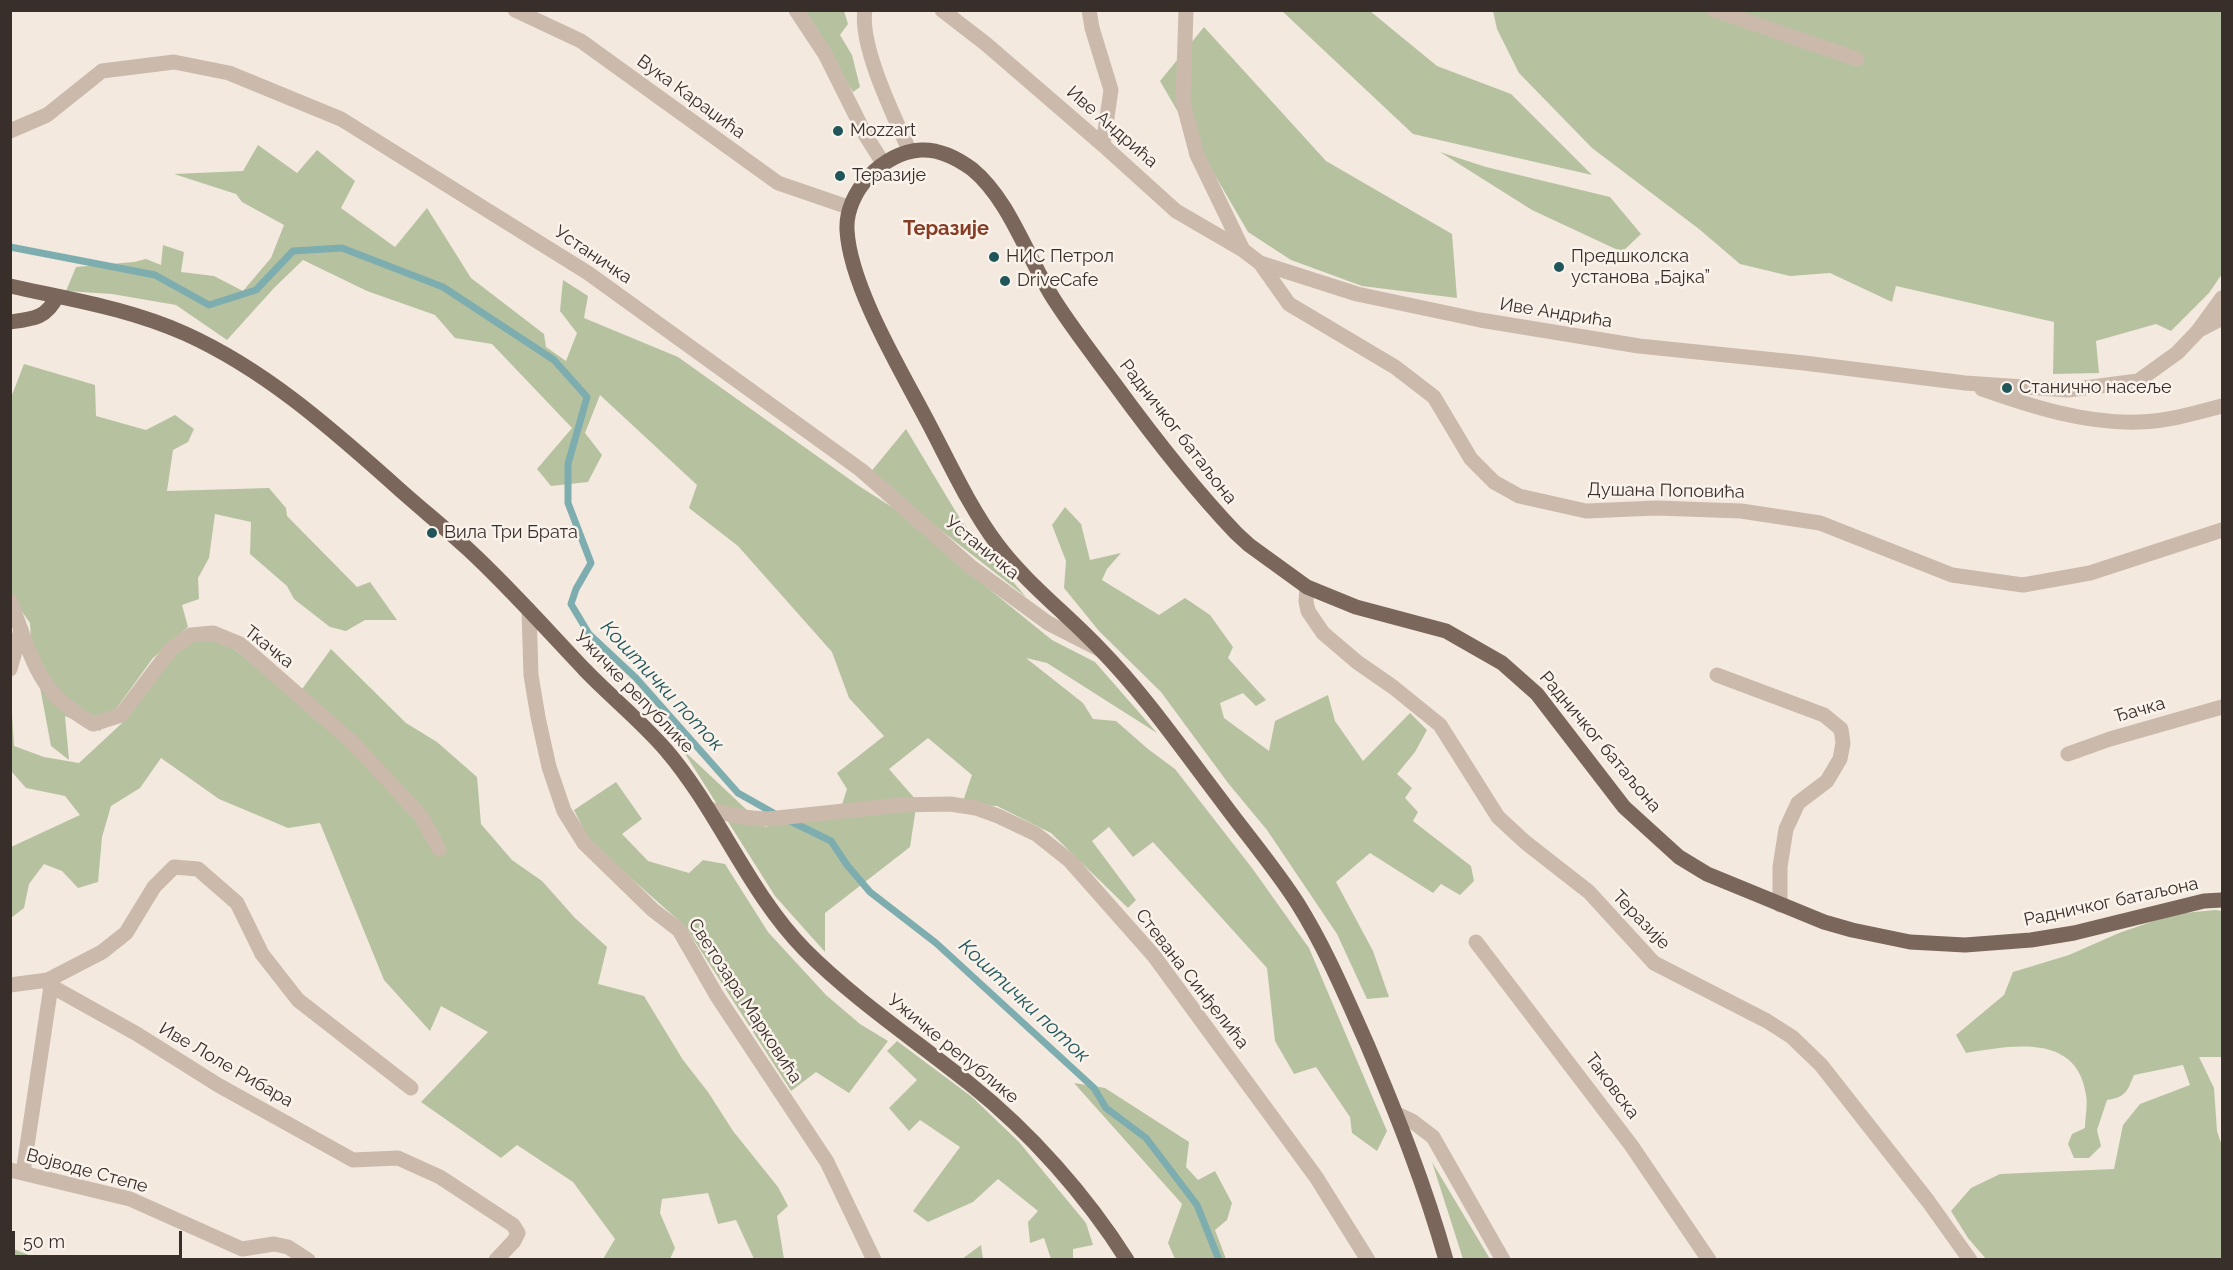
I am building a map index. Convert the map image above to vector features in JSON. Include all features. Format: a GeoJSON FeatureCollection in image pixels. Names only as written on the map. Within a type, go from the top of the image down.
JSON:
{"type":"FeatureCollection","features":[{"type":"Feature","properties":{"kind":"main road","name":"Радничког батаљона"},"geometry":{"type":"LineString","coordinates":[[848,207],[862,186],[883,164],[910,152],[922,150],[943,153],[977,173],[1009,218],[1051,296],[1165,451],[1236,533],[1307,587],[1356,607],[1446,631],[1496,659],[1537,694],[1614,794],[1634,816],[1679,856],[1707,874],[1780,905],[1852,930],[1919,943],[1965,945],[2019,941],[2074,933],[2196,903],[2223,900]]}},
{"type":"Feature","properties":{"kind":"main road"},"geometry":{"type":"LineString","coordinates":[[848,207],[849,249],[861,285],[889,348],[978,514],[998,545],[1018,568],[1102,651],[1161,720],[1296,901],[1334,967],[1421,1176],[1446,1260]]}},
{"type":"Feature","properties":{"kind":"main road","name":"Ужичке републике"},"geometry":{"type":"LineString","coordinates":[[10,286],[99,304],[151,320],[189,335],[242,364],[325,423],[449,532],[665,748],[700,794],[771,908],[804,948],[849,990],[974,1087],[1036,1146],[1096,1215],[1126,1260]]}},
{"type":"Feature","properties":{"kind":"main road"},"geometry":{"type":"LineString","coordinates":[[10,322],[41,316],[51,308],[57,296]]}},
{"type":"Feature","properties":{"kind":"street","name":"Вука Караџића"},"geometry":{"type":"LineString","coordinates":[[515,10],[581,41],[778,183],[848,207]]}},
{"type":"Feature","properties":{"kind":"street"},"geometry":{"type":"LineString","coordinates":[[796,10],[825,54],[866,136],[883,164]]}},
{"type":"Feature","properties":{"kind":"street"},"geometry":{"type":"LineString","coordinates":[[866,10],[864,19],[866,37],[879,78],[910,152]]}},
{"type":"Feature","properties":{"kind":"street","name":"Иве Андрића"},"geometry":{"type":"LineString","coordinates":[[942,10],[986,44],[1176,211],[1243,250],[1260,263],[1357,294],[1480,320],[1639,346],[1965,383],[2068,390],[2138,381],[2177,353],[2198,331],[2223,298]]}},
{"type":"Feature","properties":{"kind":"street"},"geometry":{"type":"LineString","coordinates":[[1089,10],[1092,28],[1111,90],[1103,145]]}},
{"type":"Feature","properties":{"kind":"street"},"geometry":{"type":"LineString","coordinates":[[1186,10],[1183,102],[1197,155],[1243,250]]}},
{"type":"Feature","properties":{"kind":"street"},"geometry":{"type":"LineString","coordinates":[[1714,10],[1857,59]]}},
{"type":"Feature","properties":{"kind":"street","name":"Устаничка"},"geometry":{"type":"LineString","coordinates":[[10,131],[47,116],[102,71],[174,62],[229,73],[341,118],[588,273],[861,470],[970,566],[1048,623],[1102,651]]}},
{"type":"Feature","properties":{"kind":"street","name":"Душана Поповића"},"geometry":{"type":"LineString","coordinates":[[1260,263],[1289,304],[1395,367],[1434,397],[1471,459],[1494,482],[1519,496],[1586,511],[1657,507],[1730,511],[1820,523],[1952,575],[2023,585],[2090,573],[2223,530]]}},
{"type":"Feature","properties":{"kind":"street"},"geometry":{"type":"LineString","coordinates":[[2198,331],[2223,318]]}},
{"type":"Feature","properties":{"kind":"street"},"geometry":{"type":"LineString","coordinates":[[1965,383],[2031,407],[2086,419],[2141,422],[2188,416],[2223,406]]}},
{"type":"Feature","properties":{"kind":"street","name":"Теразије"},"geometry":{"type":"LineString","coordinates":[[1307,587],[1308,611],[1323,633],[1440,725],[1498,817],[1525,842],[1589,892],[1654,963],[1767,1021],[1792,1037],[1821,1065],[1921,1192],[1969,1259]]}},
{"type":"Feature","properties":{"kind":"street","name":"Ткачка"},"geometry":{"type":"LineString","coordinates":[[10,600],[32,660],[45,686],[69,710],[93,724],[121,715],[171,649],[191,635],[213,633],[240,644],[352,742],[392,783],[421,816],[439,849]]}},
{"type":"Feature","properties":{"kind":"street","name":"Светозара Марковића"},"geometry":{"type":"LineString","coordinates":[[529,610],[531,675],[538,717],[549,767],[564,811],[584,843],[653,910],[679,930],[717,996],[827,1162],[874,1260]]}},
{"type":"Feature","properties":{"kind":"street"},"geometry":{"type":"LineString","coordinates":[[10,669],[21,630]]}},
{"type":"Feature","properties":{"kind":"street"},"geometry":{"type":"LineString","coordinates":[[1717,675],[1824,715],[1841,729],[1843,743],[1840,759],[1827,781],[1798,802],[1786,830],[1780,867],[1780,905]]}},
{"type":"Feature","properties":{"kind":"street","name":"Ђачка"},"geometry":{"type":"LineString","coordinates":[[2068,754],[2110,739],[2223,707]]}},
{"type":"Feature","properties":{"kind":"street","name":"Стевана Синђелића"},"geometry":{"type":"LineString","coordinates":[[709,809],[745,818],[768,819],[902,805],[950,804],[976,808],[1036,834],[1070,861],[1154,956],[1316,1177],[1368,1260]]}},
{"type":"Feature","properties":{"kind":"street"},"geometry":{"type":"LineString","coordinates":[[10,985],[50,983],[102,952],[126,933],[154,887],[174,867],[198,869],[237,903],[262,954],[298,1000],[411,1088]]}},
{"type":"Feature","properties":{"kind":"street","name":"Таковска"},"geometry":{"type":"LineString","coordinates":[[1476,942],[1631,1145],[1709,1260]]}},
{"type":"Feature","properties":{"kind":"street"},"geometry":{"type":"LineString","coordinates":[[17,1171],[50,983]]}},
{"type":"Feature","properties":{"kind":"street","name":"Иве Лоле Рибара"},"geometry":{"type":"LineString","coordinates":[[50,983],[218,1085],[353,1160],[398,1158],[440,1177],[513,1225],[518,1233],[514,1241],[496,1260]]}},
{"type":"Feature","properties":{"kind":"street"},"geometry":{"type":"LineString","coordinates":[[1397,1114],[1412,1121],[1433,1137],[1503,1260]]}},
{"type":"Feature","properties":{"kind":"street","name":"Војводе Степе"},"geometry":{"type":"LineString","coordinates":[[17,1171],[130,1199],[242,1249],[274,1244],[288,1246],[308,1260]]}},
{"type":"Feature","properties":{"kind":"green space"},"geometry":{"type":"Polygon","coordinates":[[[803,11],[844,11],[848,24],[840,35],[852,55],[860,87],[853,92],[803,11]]]}},
{"type":"Feature","properties":{"kind":"green space"},"geometry":{"type":"Polygon","coordinates":[[[1282,11],[1370,11],[1437,66],[1511,94],[1592,175],[1413,134],[1282,11]]]}},
{"type":"Feature","properties":{"kind":"green space"},"geometry":{"type":"Polygon","coordinates":[[[1493,11],[2222,11],[2222,274],[2209,293],[2171,331],[2156,324],[2096,341],[2099,373],[2053,374],[2054,322],[1896,286],[1892,302],[1830,273],[1790,276],[1740,264],[1699,229],[1592,148],[1519,73],[1497,29],[1493,11]]]}},
{"type":"Feature","properties":{"kind":"green space"},"geometry":{"type":"Polygon","coordinates":[[[1204,27],[1326,161],[1452,234],[1457,298],[1362,286],[1291,260],[1248,232],[1160,81],[1204,27]]]}},
{"type":"Feature","properties":{"kind":"green space"},"geometry":{"type":"Polygon","coordinates":[[[258,145],[297,173],[317,150],[355,181],[341,208],[395,247],[427,208],[471,278],[544,334],[546,347],[566,361],[577,333],[560,311],[563,280],[588,296],[584,318],[678,357],[859,486],[898,511],[1052,640],[1095,662],[1157,733],[1047,663],[1026,658],[1083,703],[1093,719],[1116,721],[1175,769],[1252,868],[1309,948],[1387,1131],[1377,1151],[1352,1133],[1350,1117],[1316,1067],[1294,1074],[1275,1041],[1267,968],[1153,842],[1133,857],[1109,827],[1092,841],[1136,900],[1128,908],[1051,833],[997,806],[962,804],[972,775],[928,738],[889,769],[917,801],[910,847],[825,913],[825,952],[775,896],[682,749],[765,827],[841,808],[847,789],[837,773],[884,736],[849,698],[832,652],[738,546],[689,508],[697,485],[600,395],[585,433],[602,455],[588,482],[551,486],[537,469],[572,428],[492,344],[455,338],[435,315],[367,291],[303,260],[227,340],[176,305],[112,294],[66,291],[76,267],[146,259],[161,265],[163,245],[184,252],[181,272],[214,276],[243,291],[271,258],[284,225],[242,202],[236,194],[174,174],[243,171],[258,145]]]}},
{"type":"Feature","properties":{"kind":"green space"},"geometry":{"type":"Polygon","coordinates":[[[1440,152],[1486,167],[1610,197],[1641,234],[1622,252],[1532,210],[1440,152]]]}},
{"type":"Feature","properties":{"kind":"green space"},"geometry":{"type":"Polygon","coordinates":[[[24,364],[95,385],[96,416],[146,430],[175,415],[194,429],[188,442],[173,450],[167,491],[269,488],[286,508],[287,516],[357,587],[370,582],[397,620],[365,620],[346,631],[330,627],[294,599],[287,586],[250,554],[251,522],[215,514],[209,558],[198,578],[199,599],[182,605],[188,627],[153,658],[100,731],[65,716],[69,760],[51,746],[30,623],[11,596],[10,400],[24,364]]]}},
{"type":"Feature","properties":{"kind":"green space"},"geometry":{"type":"Polygon","coordinates":[[[906,429],[962,522],[1026,597],[869,474],[906,429]]]}},
{"type":"Feature","properties":{"kind":"green space"},"geometry":{"type":"Polygon","coordinates":[[[1065,507],[1081,524],[1090,560],[1121,553],[1107,569],[1102,580],[1159,615],[1185,598],[1210,615],[1233,647],[1228,658],[1266,700],[1256,706],[1243,693],[1220,703],[1224,718],[1269,751],[1275,721],[1328,695],[1335,721],[1363,761],[1410,713],[1427,730],[1415,752],[1397,774],[1412,788],[1405,798],[1418,812],[1413,821],[1471,866],[1474,881],[1460,895],[1441,884],[1433,893],[1370,853],[1336,882],[1373,951],[1389,997],[1367,999],[1337,934],[1267,830],[1228,783],[1161,692],[1099,631],[1064,588],[1066,561],[1052,525],[1065,507]]]}},
{"type":"Feature","properties":{"kind":"green space"},"geometry":{"type":"Polygon","coordinates":[[[199,638],[224,641],[259,669],[300,692],[331,649],[406,723],[437,742],[477,777],[481,824],[512,860],[542,881],[575,918],[607,947],[598,984],[644,996],[683,1060],[708,1092],[733,1131],[778,1187],[788,1206],[777,1216],[784,1259],[754,1259],[736,1220],[718,1224],[708,1193],[662,1199],[660,1213],[675,1248],[670,1259],[603,1259],[615,1239],[573,1182],[517,1145],[501,1158],[421,1102],[488,1032],[441,1006],[430,1031],[384,980],[320,823],[288,828],[219,799],[161,758],[140,788],[111,806],[102,837],[98,882],[78,888],[62,871],[44,864],[29,884],[24,908],[11,918],[11,847],[80,815],[65,796],[26,788],[11,771],[10,683],[14,746],[44,757],[79,763],[121,724],[173,655],[199,638]]]}},
{"type":"Feature","properties":{"kind":"green space"},"geometry":{"type":"Polygon","coordinates":[[[616,782],[642,819],[622,834],[648,861],[689,873],[703,860],[725,864],[768,932],[826,995],[860,1024],[888,1041],[849,1093],[816,1072],[791,1091],[685,926],[590,842],[574,810],[616,782]]]}},
{"type":"Feature","properties":{"kind":"green space"},"geometry":{"type":"Polygon","coordinates":[[[2222,911],[2222,1057],[2199,1057],[2214,1088],[2217,1131],[2222,1146],[2222,1259],[1986,1259],[1968,1238],[1951,1211],[1971,1188],[2000,1174],[2114,1169],[2123,1125],[2140,1104],[2190,1085],[2183,1065],[2134,1075],[2125,1093],[2107,1100],[2097,1130],[2101,1146],[2089,1158],[2074,1158],[2068,1144],[2072,1134],[2085,1128],[2087,1099],[2080,1075],[2070,1061],[2056,1052],[2040,1048],[2002,1048],[1966,1053],[1956,1035],[2004,995],[2013,972],[2069,955],[2119,933],[2174,914],[2222,911]]]}},
{"type":"Feature","properties":{"kind":"green space"},"geometry":{"type":"Polygon","coordinates":[[[897,1041],[972,1097],[1019,1142],[1086,1223],[1093,1245],[1073,1249],[1073,1259],[1051,1259],[1044,1238],[1030,1243],[1028,1222],[1038,1211],[998,1179],[973,1202],[928,1222],[913,1211],[960,1147],[920,1120],[909,1131],[889,1108],[917,1080],[887,1051],[897,1041]]]}},
{"type":"Feature","properties":{"kind":"green space"},"geometry":{"type":"Polygon","coordinates":[[[1074,1083],[1105,1088],[1189,1142],[1186,1167],[1198,1180],[1215,1171],[1232,1203],[1227,1220],[1215,1230],[1226,1259],[1175,1259],[1168,1243],[1182,1204],[1074,1083]]]}},
{"type":"Feature","properties":{"kind":"green space"},"geometry":{"type":"Polygon","coordinates":[[[1432,1162],[1490,1259],[1463,1259],[1432,1162]]]}},
{"type":"Feature","properties":{"kind":"green space"},"geometry":{"type":"Polygon","coordinates":[[[981,1245],[983,1259],[962,1259],[981,1245]]]}},
{"type":"Feature","properties":{"kind":"green space"},"geometry":{"type":"Polygon","coordinates":[[[11,1248],[39,1259],[11,1259],[11,1248]]]}},
{"type":"Feature","properties":{"kind":"waterway","name":"Коштички поток"},"geometry":{"type":"LineString","coordinates":[[10,247],[155,275],[209,305],[256,290],[293,251],[342,248],[443,287],[554,360],[587,397],[568,464],[568,503],[591,563],[576,589],[571,604],[589,634],[636,678],[738,793],[777,815]]}},
{"type":"Feature","properties":{"kind":"waterway","name":"Коштички поток"},"geometry":{"type":"LineString","coordinates":[[790,821],[831,841],[847,865],[870,892],[936,943],[1094,1088],[1106,1108],[1146,1138],[1197,1205],[1219,1260]]}},
{"type":"Feature","properties":{"kind":"place","name":"Mozzart"},"geometry":{"type":"Point","coordinates":[838,131]}},
{"type":"Feature","properties":{"kind":"place","name":"Теразије"},"geometry":{"type":"Point","coordinates":[840,176]}},
{"type":"Feature","properties":{"kind":"place","name":"НИС Петрол"},"geometry":{"type":"Point","coordinates":[994,257]}},
{"type":"Feature","properties":{"kind":"place","name":"Предшколска установа „Бајка”"},"geometry":{"type":"Point","coordinates":[1559,267]}},
{"type":"Feature","properties":{"kind":"place","name":"DriveCafe"},"geometry":{"type":"Point","coordinates":[1005,281]}},
{"type":"Feature","properties":{"kind":"place","name":"Станично насеље"},"geometry":{"type":"Point","coordinates":[2007,388]}},
{"type":"Feature","properties":{"kind":"place","name":"Вила Три Брата"},"geometry":{"type":"Point","coordinates":[432,533]}},
{"type":"Feature","properties":{"kind":"district","name":"Теразије"},"geometry":{"type":"Point","coordinates":[946,229]}}]}
